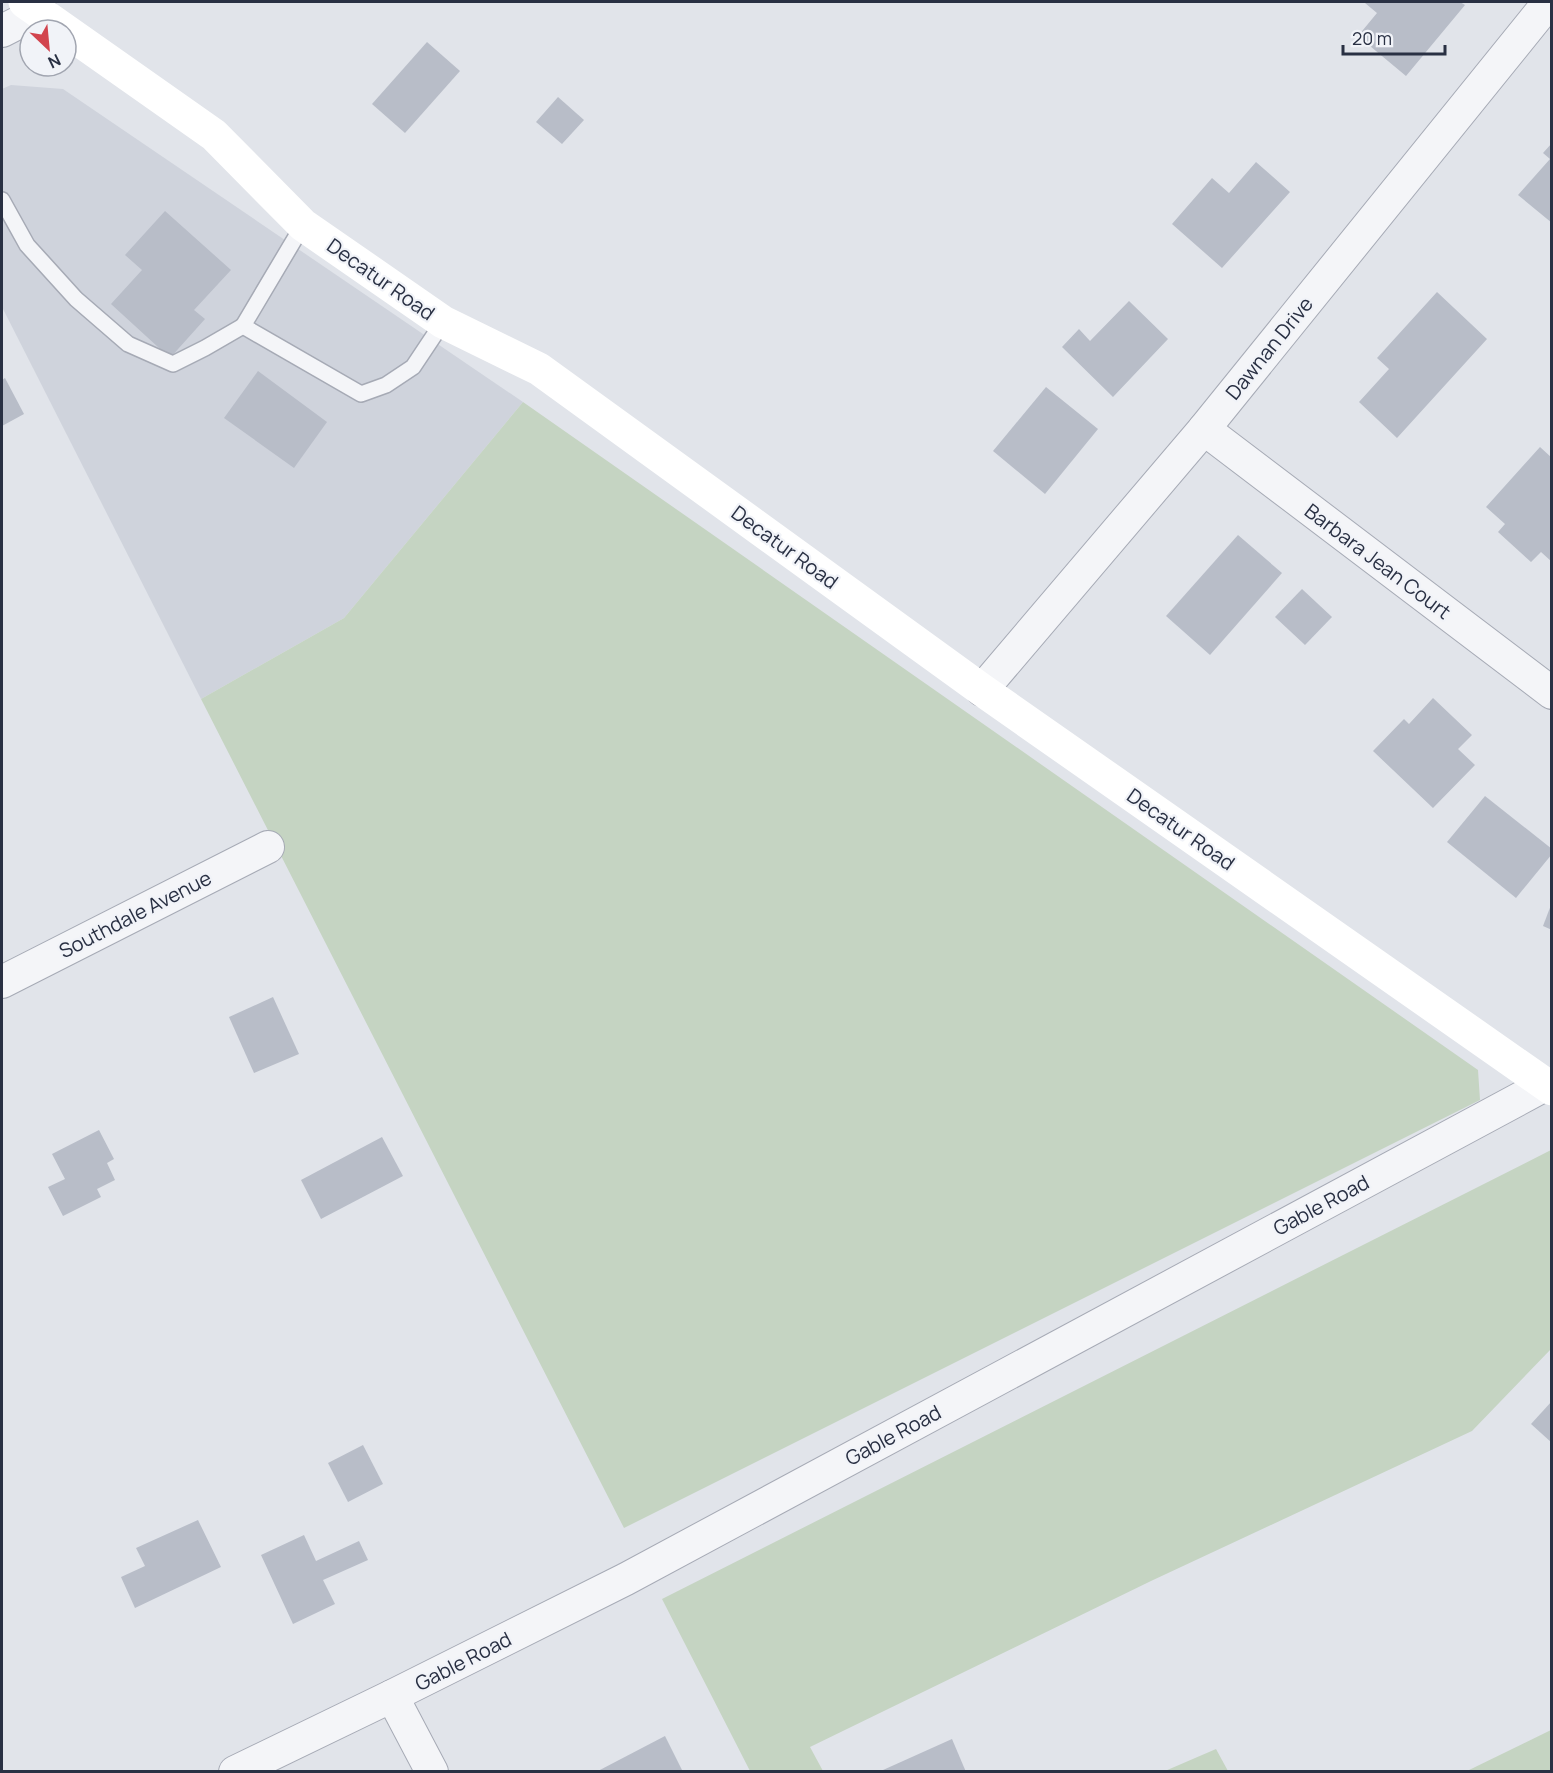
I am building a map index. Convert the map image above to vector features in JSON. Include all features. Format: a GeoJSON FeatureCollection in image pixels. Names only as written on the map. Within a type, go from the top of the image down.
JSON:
{"type":"FeatureCollection","features":[{"type":"Feature","properties":{"kind":"street","name":"Dawnan Drive"},"geometry":{"type":"LineString","coordinates":[[982,690],[1204,429],[1550,2]]}},
{"type":"Feature","properties":{"kind":"street"},"geometry":{"type":"LineString","coordinates":[[2,31],[33,6]]}},
{"type":"Feature","properties":{"kind":"street","name":"Decatur Road"},"geometry":{"type":"LineString","coordinates":[[33,6],[214,135],[303,225],[443,322],[539,369],[982,690],[1548,1087]]}},
{"type":"Feature","properties":{"kind":"street","name":"Barbara Jean Court"},"geometry":{"type":"LineString","coordinates":[[1204,429],[1551,693]]}},
{"type":"Feature","properties":{"kind":"street","name":"Southdale Avenue"},"geometry":{"type":"LineString","coordinates":[[2,982],[268,847]]}},
{"type":"Feature","properties":{"kind":"street","name":"Gable Road"},"geometry":{"type":"LineString","coordinates":[[235,1772],[637,1573],[1548,1087]]}},
{"type":"Feature","properties":{"kind":"street"},"geometry":{"type":"LineString","coordinates":[[392,1696],[432,1772]]}},
{"type":"Feature","properties":{"kind":"lane"},"geometry":{"type":"LineString","coordinates":[[2,200],[27,245],[76,299],[128,344],[173,364],[243,326],[303,225]]}},
{"type":"Feature","properties":{"kind":"lane"},"geometry":{"type":"LineString","coordinates":[[243,326],[361,394],[386,385],[413,367],[443,322]]}},
{"type":"Feature","properties":{"kind":"shaded area"},"geometry":{"type":"Polygon","coordinates":[[[11,85],[63,89],[523,402],[344,618],[201,699],[2,307],[2,89],[11,85]]]}},
{"type":"Feature","properties":{"kind":"green space"},"geometry":{"type":"Polygon","coordinates":[[[523,402],[1478,1070],[1480,1100],[624,1528],[201,699],[344,618],[523,402]]]}},
{"type":"Feature","properties":{"kind":"green space"},"geometry":{"type":"Polygon","coordinates":[[[1551,1150],[1551,1349],[1472,1431],[1151,1581],[810,1747],[823,1771],[750,1771],[662,1599],[1551,1150]]]}},
{"type":"Feature","properties":{"kind":"green space"},"geometry":{"type":"Polygon","coordinates":[[[1551,1730],[1551,1771],[1467,1771],[1551,1730]]]}},
{"type":"Feature","properties":{"kind":"green space"},"geometry":{"type":"Polygon","coordinates":[[[1216,1749],[1228,1771],[1165,1771],[1216,1749]]]}},
{"type":"Feature","properties":{"kind":"building"},"geometry":{"type":"Polygon","coordinates":[[[1460,2],[1465,5],[1406,76],[1358,36],[1377,13],[1365,3],[1460,2]]]}},
{"type":"Feature","properties":{"kind":"building"},"geometry":{"type":"Polygon","coordinates":[[[427,42],[460,71],[405,133],[372,104],[427,42]]]}},
{"type":"Feature","properties":{"kind":"building"},"geometry":{"type":"Polygon","coordinates":[[[558,97],[584,120],[562,144],[536,122],[558,97]]]}},
{"type":"Feature","properties":{"kind":"building"},"geometry":{"type":"Polygon","coordinates":[[[1552,143],[1552,223],[1518,195],[1550,159],[1543,153],[1552,143]]]}},
{"type":"Feature","properties":{"kind":"building"},"geometry":{"type":"Polygon","coordinates":[[[1256,162],[1290,192],[1222,268],[1172,224],[1212,178],[1229,193],[1256,162]]]}},
{"type":"Feature","properties":{"kind":"building"},"geometry":{"type":"Polygon","coordinates":[[[165,211],[231,270],[194,310],[205,319],[170,358],[111,304],[142,270],[125,255],[165,211]]]}},
{"type":"Feature","properties":{"kind":"building"},"geometry":{"type":"Polygon","coordinates":[[[1437,292],[1487,339],[1397,438],[1359,402],[1389,369],[1377,358],[1437,292]]]}},
{"type":"Feature","properties":{"kind":"building"},"geometry":{"type":"Polygon","coordinates":[[[1129,301],[1168,339],[1113,397],[1062,347],[1079,329],[1090,341],[1129,301]]]}},
{"type":"Feature","properties":{"kind":"building"},"geometry":{"type":"Polygon","coordinates":[[[258,371],[327,422],[294,468],[224,418],[258,371]]]}},
{"type":"Feature","properties":{"kind":"building"},"geometry":{"type":"Polygon","coordinates":[[[5,378],[24,414],[2,426],[2,380],[5,378]]]}},
{"type":"Feature","properties":{"kind":"building"},"geometry":{"type":"Polygon","coordinates":[[[1046,387],[1098,429],[1045,494],[993,451],[1046,387]]]}},
{"type":"Feature","properties":{"kind":"building"},"geometry":{"type":"Polygon","coordinates":[[[1540,447],[1552,458],[1552,562],[1541,552],[1531,562],[1498,532],[1505,524],[1486,507],[1540,447]]]}},
{"type":"Feature","properties":{"kind":"building"},"geometry":{"type":"Polygon","coordinates":[[[1238,535],[1282,573],[1210,655],[1166,616],[1238,535]]]}},
{"type":"Feature","properties":{"kind":"building"},"geometry":{"type":"Polygon","coordinates":[[[1302,589],[1332,617],[1305,645],[1275,617],[1302,589]]]}},
{"type":"Feature","properties":{"kind":"building"},"geometry":{"type":"Polygon","coordinates":[[[1433,698],[1472,735],[1458,749],[1475,765],[1433,808],[1373,751],[1404,719],[1409,724],[1433,698]]]}},
{"type":"Feature","properties":{"kind":"building"},"geometry":{"type":"Polygon","coordinates":[[[1485,796],[1552,849],[1552,854],[1516,898],[1447,842],[1485,796]]]}},
{"type":"Feature","properties":{"kind":"building"},"geometry":{"type":"Polygon","coordinates":[[[1552,905],[1552,930],[1543,926],[1552,905]]]}},
{"type":"Feature","properties":{"kind":"building"},"geometry":{"type":"Polygon","coordinates":[[[273,997],[299,1054],[254,1073],[229,1017],[273,997]]]}},
{"type":"Feature","properties":{"kind":"building"},"geometry":{"type":"Polygon","coordinates":[[[99,1130],[114,1159],[107,1163],[115,1180],[97,1189],[101,1197],[63,1216],[48,1187],[65,1179],[52,1154],[99,1130]]]}},
{"type":"Feature","properties":{"kind":"building"},"geometry":{"type":"Polygon","coordinates":[[[382,1137],[403,1176],[321,1219],[301,1180],[382,1137]]]}},
{"type":"Feature","properties":{"kind":"building"},"geometry":{"type":"Polygon","coordinates":[[[1552,1401],[1552,1443],[1531,1424],[1552,1401]]]}},
{"type":"Feature","properties":{"kind":"building"},"geometry":{"type":"Polygon","coordinates":[[[363,1445],[383,1484],[348,1502],[328,1463],[363,1445]]]}},
{"type":"Feature","properties":{"kind":"building"},"geometry":{"type":"Polygon","coordinates":[[[198,1520],[221,1567],[135,1608],[121,1577],[145,1566],[136,1548],[198,1520]]]}},
{"type":"Feature","properties":{"kind":"building"},"geometry":{"type":"Polygon","coordinates":[[[304,1535],[316,1561],[359,1541],[368,1560],[323,1580],[335,1604],[293,1624],[261,1555],[304,1535]]]}},
{"type":"Feature","properties":{"kind":"building"},"geometry":{"type":"Polygon","coordinates":[[[665,1736],[683,1772],[596,1772],[665,1736]]]}},
{"type":"Feature","properties":{"kind":"building"},"geometry":{"type":"Polygon","coordinates":[[[952,1739],[966,1772],[884,1772],[883,1770],[952,1739]]]}}]}
